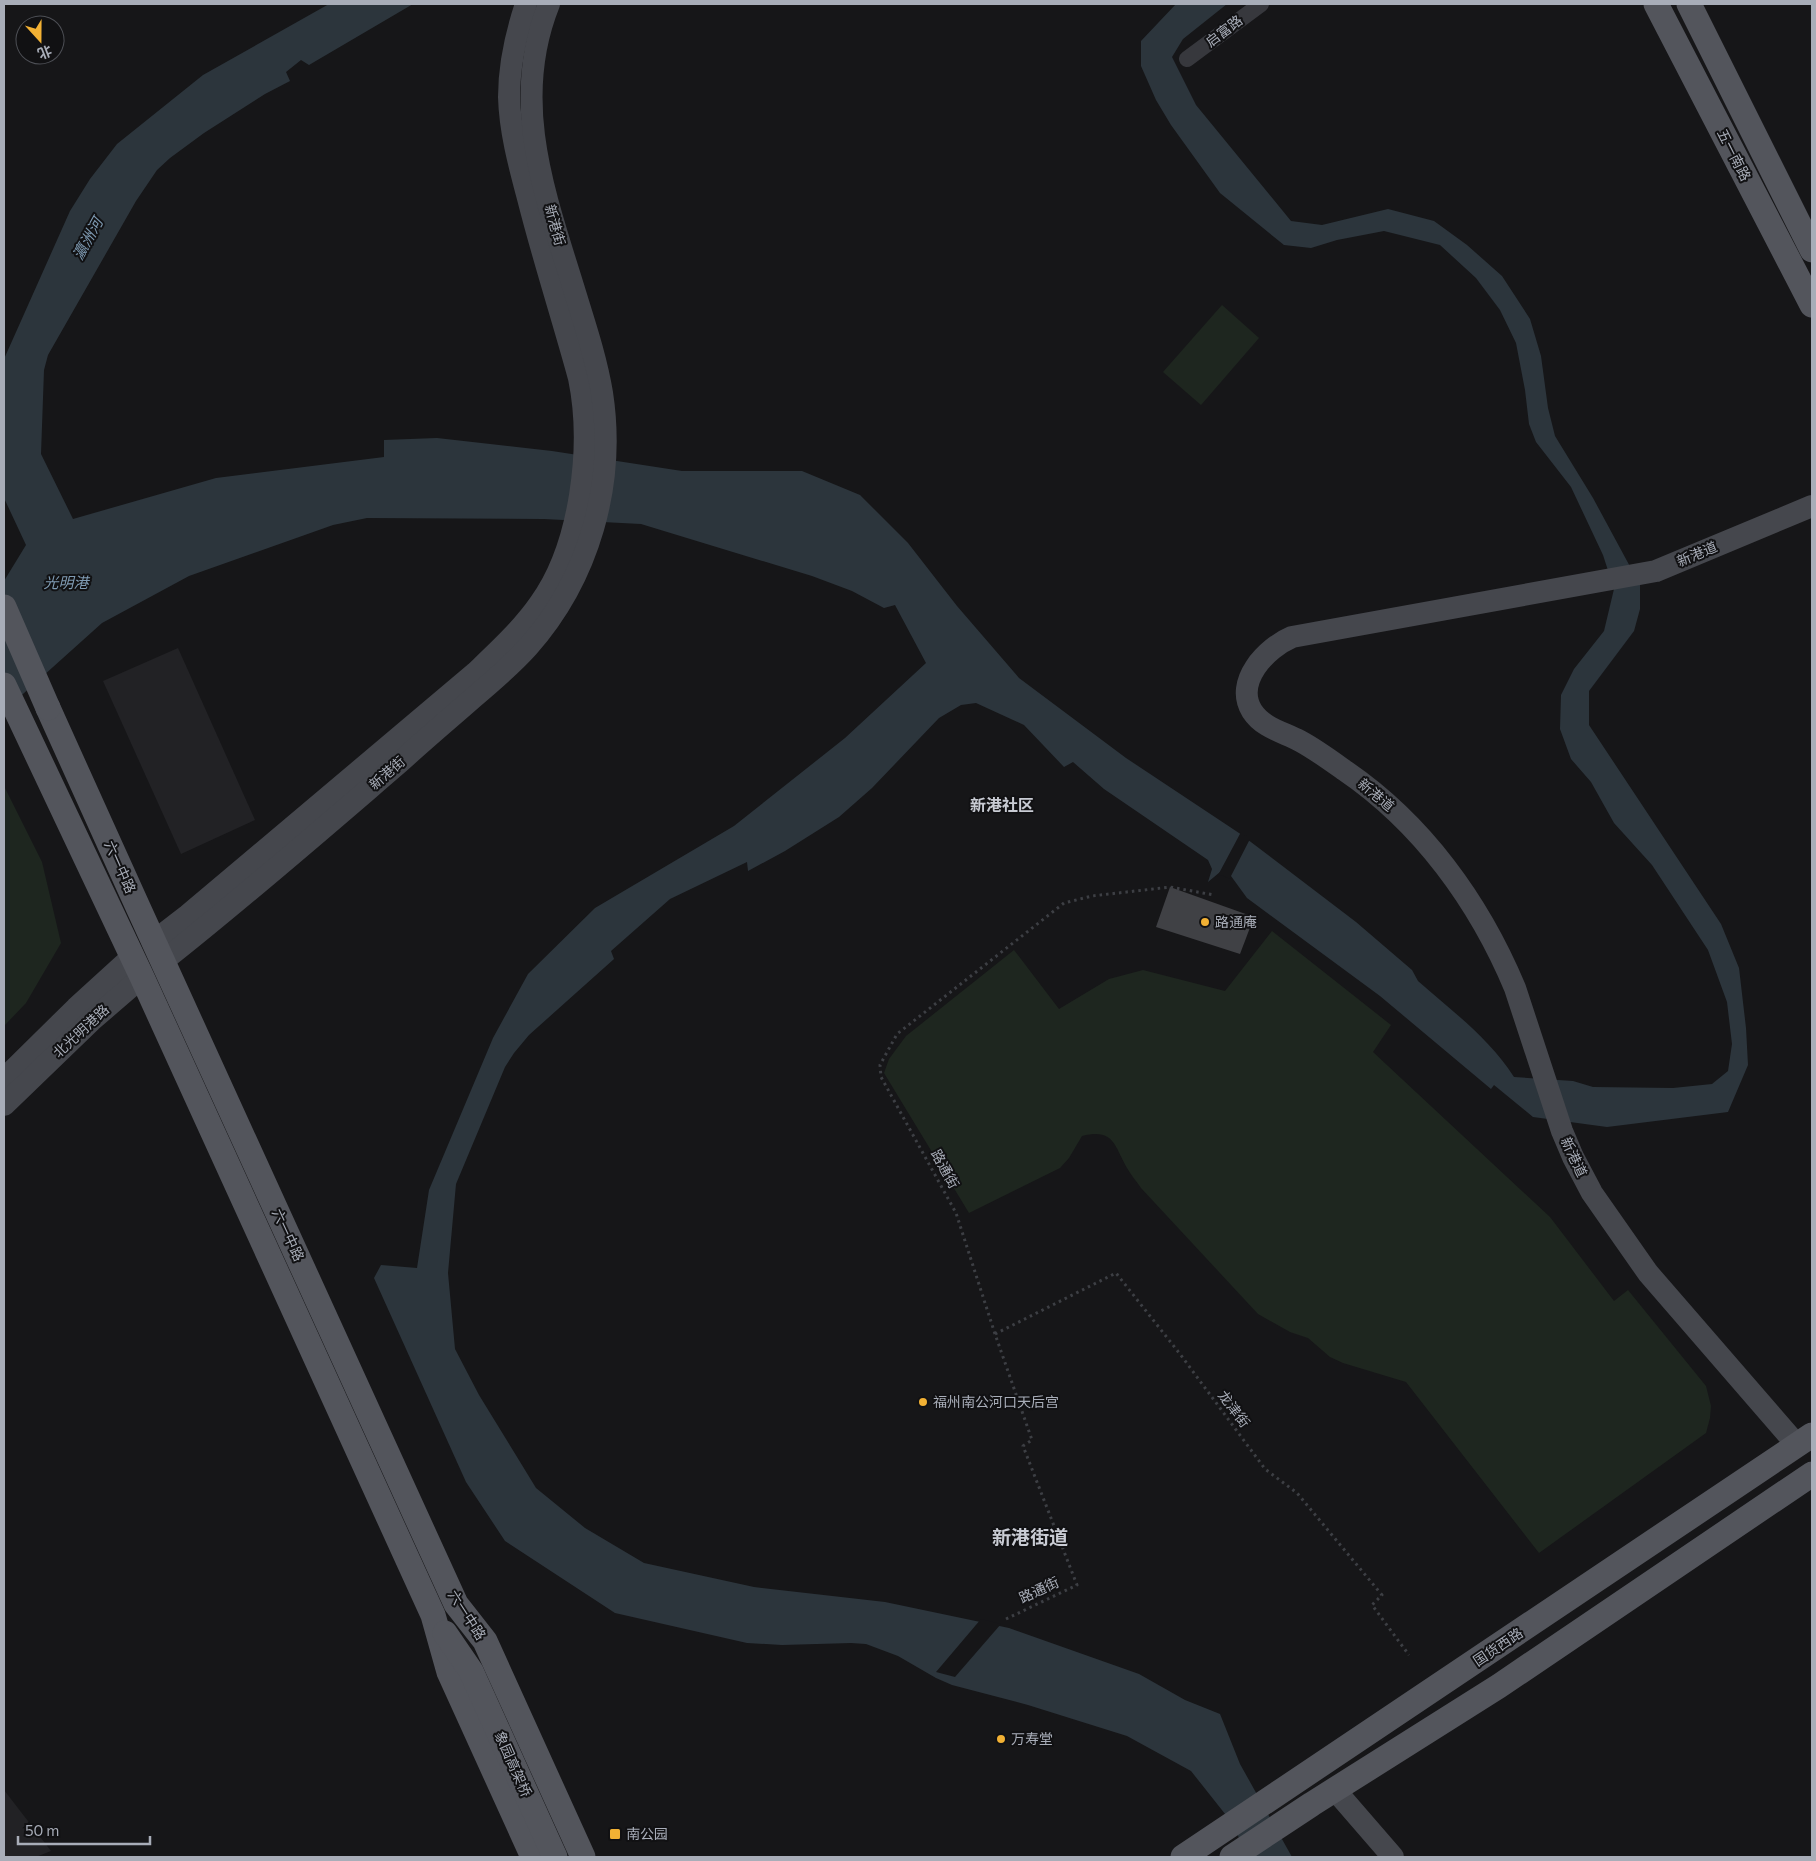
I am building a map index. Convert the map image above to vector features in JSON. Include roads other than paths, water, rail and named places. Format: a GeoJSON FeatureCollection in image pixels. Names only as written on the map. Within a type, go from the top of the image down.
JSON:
{"type":"FeatureCollection","features":[{"type":"Feature","properties":{"kind":"main road","name":"五一南路"},"geometry":{"type":"LineString","coordinates":[[1687,4],[1812,250]]}},
{"type":"Feature","properties":{"kind":"main road","name":"五一南路"},"geometry":{"type":"LineString","coordinates":[[1662,11],[1812,305]]}},
{"type":"Feature","properties":{"kind":"main road","name":"六一中路"},"geometry":{"type":"LineString","coordinates":[[4,607],[158,951],[456,1604],[484,1641],[583,1857]]}},
{"type":"Feature","properties":{"kind":"main road","name":"六一中路"},"geometry":{"type":"LineString","coordinates":[[4,685],[137,967],[433,1615],[449,1672],[533,1857]]}},
{"type":"Feature","properties":{"kind":"main road","name":"北光明港路"},"geometry":{"type":"LineString","coordinates":[[137,967],[158,951]]}},
{"type":"Feature","properties":{"kind":"main road","name":"国货西路"},"geometry":{"type":"LineString","coordinates":[[1183,1857],[1805,1440]]}},
{"type":"Feature","properties":{"kind":"main road"},"geometry":{"type":"LineString","coordinates":[[1232,1857],[1499,1686],[1812,1474]]}},
{"type":"Feature","properties":{"kind":"main road"},"geometry":{"type":"LineString","coordinates":[[456,1604],[471,1671]]}},
{"type":"Feature","properties":{"kind":"main road"},"geometry":{"type":"LineString","coordinates":[[433,1615],[471,1671]]}},
{"type":"Feature","properties":{"kind":"main road","name":"象园高架桥"},"geometry":{"type":"LineString","coordinates":[[471,1671],[555,1857]]}},
{"type":"Feature","properties":{"kind":"street","name":"新港街"},"geometry":{"type":"LineString","coordinates":[[526,4],[514,48],[510,79],[510,111],[513,141],[543,256],[579,378],[595,443]]}},
{"type":"Feature","properties":{"kind":"street","name":"新港街"},"geometry":{"type":"LineString","coordinates":[[158,951],[342,812],[507,669],[533,641],[567,594],[574,558],[573,526],[582,480],[595,443],[602,394],[593,352],[556,232],[532,135],[531,94],[534,62],[538,36],[549,4]]}},
{"type":"Feature","properties":{"kind":"street","name":"启富路"},"geometry":{"type":"LineString","coordinates":[[1187,59],[1261,4]]}},
{"type":"Feature","properties":{"kind":"street"},"geometry":{"type":"LineString","coordinates":[[1662,11],[1687,4]]}},
{"type":"Feature","properties":{"kind":"street","name":"新港道"},"geometry":{"type":"LineString","coordinates":[[1805,1440],[1648,1273],[1592,1194],[1562,1131],[1506,966],[1480,916],[1448,871],[1418,834],[1394,809],[1367,787],[1300,741],[1259,720],[1251,710],[1246,687],[1263,658],[1272,648],[1292,637],[1656,571],[1812,506]]}},
{"type":"Feature","properties":{"kind":"street","name":"北光明港路"},"geometry":{"type":"LineString","coordinates":[[4,1078],[76,1008],[137,967]]}},
{"type":"Feature","properties":{"kind":"street","name":"北光明港路"},"geometry":{"type":"LineString","coordinates":[[4,1106],[90,1021],[137,967]]}},
{"type":"Feature","properties":{"kind":"street"},"geometry":{"type":"LineString","coordinates":[[1335,1790],[1393,1857]]}},
{"type":"Feature","properties":{"kind":"water"},"geometry":{"type":"Polygon","coordinates":[[[329,4],[413,4],[309,65],[301,60],[286,72],[290,81],[265,94],[204,133],[157,170],[136,201],[48,355],[44,370],[41,454],[73,519],[216,478],[384,457],[384,440],[437,438],[552,451],[682,471],[802,471],[860,495],[908,543],[957,606],[1019,678],[1126,758],[1239,833],[1356,922],[1412,970],[1418,981],[1482,1037],[1514,1077],[1573,1081],[1593,1087],[1673,1088],[1712,1084],[1728,1071],[1732,1044],[1727,1002],[1708,950],[1652,865],[1614,823],[1591,782],[1571,759],[1560,729],[1561,695],[1574,669],[1604,631],[1614,589],[1603,555],[1571,487],[1536,442],[1529,424],[1516,343],[1500,310],[1476,278],[1440,245],[1384,231],[1337,240],[1311,248],[1284,245],[1220,193],[1171,125],[1156,100],[1141,66],[1141,41],[1176,4],[1227,4],[1183,39],[1172,57],[1196,105],[1291,221],[1322,225],[1388,209],[1434,221],[1467,245],[1502,276],[1530,319],[1541,356],[1548,408],[1555,436],[1593,498],[1640,585],[1640,609],[1634,631],[1589,691],[1589,725],[1721,924],[1739,968],[1748,1065],[1728,1112],[1607,1127],[1533,1117],[1494,1085],[1491,1089],[1380,996],[1247,898],[1231,876],[1220,872],[1208,882],[1212,869],[1208,860],[1104,789],[1073,762],[1064,767],[1024,725],[976,703],[961,705],[939,718],[872,788],[839,817],[785,851],[748,871],[747,862],[670,899],[611,951],[614,959],[529,1035],[514,1053],[505,1067],[456,1184],[448,1273],[455,1349],[479,1395],[536,1488],[585,1528],[644,1563],[754,1587],[885,1602],[1009,1628],[1139,1674],[1185,1700],[1220,1714],[1240,1764],[1292,1857],[1247,1857],[1233,1824],[1191,1771],[1127,1736],[1028,1705],[952,1685],[898,1656],[866,1644],[782,1645],[747,1643],[615,1613],[505,1541],[466,1482],[374,1278],[381,1265],[417,1268],[429,1190],[493,1038],[528,974],[595,908],[734,826],[845,738],[926,663],[895,605],[884,608],[852,591],[812,576],[641,524],[544,519],[367,518],[333,525],[189,576],[102,623],[4,711],[4,581],[26,545],[4,498],[4,359],[70,211],[90,179],[117,144],[203,75],[329,4]]]}},
{"type":"Feature","properties":{"kind":"place","name":"路通庵"},"geometry":{"type":"Point","coordinates":[1205,922]}},
{"type":"Feature","properties":{"kind":"place","name":"福州南公河口天后宫"},"geometry":{"type":"Point","coordinates":[923,1402]}},
{"type":"Feature","properties":{"kind":"place","name":"万寿堂"},"geometry":{"type":"Point","coordinates":[1001,1739]}},
{"type":"Feature","properties":{"kind":"place","name":"南公园"},"geometry":{"type":"Point","coordinates":[615,1834]}},
{"type":"Feature","properties":{"kind":"district","name":"新港社区"},"geometry":{"type":"Point","coordinates":[1002,805]}},
{"type":"Feature","properties":{"kind":"district","name":"新港街道"},"geometry":{"type":"Point","coordinates":[1030,1537]}},
{"type":"Feature","properties":{"kind":"water label","name":"瀛洲河"},"geometry":{"type":"Point","coordinates":[88,239]}},
{"type":"Feature","properties":{"kind":"water label","name":"光明港"},"geometry":{"type":"Point","coordinates":[66,583]}}]}
